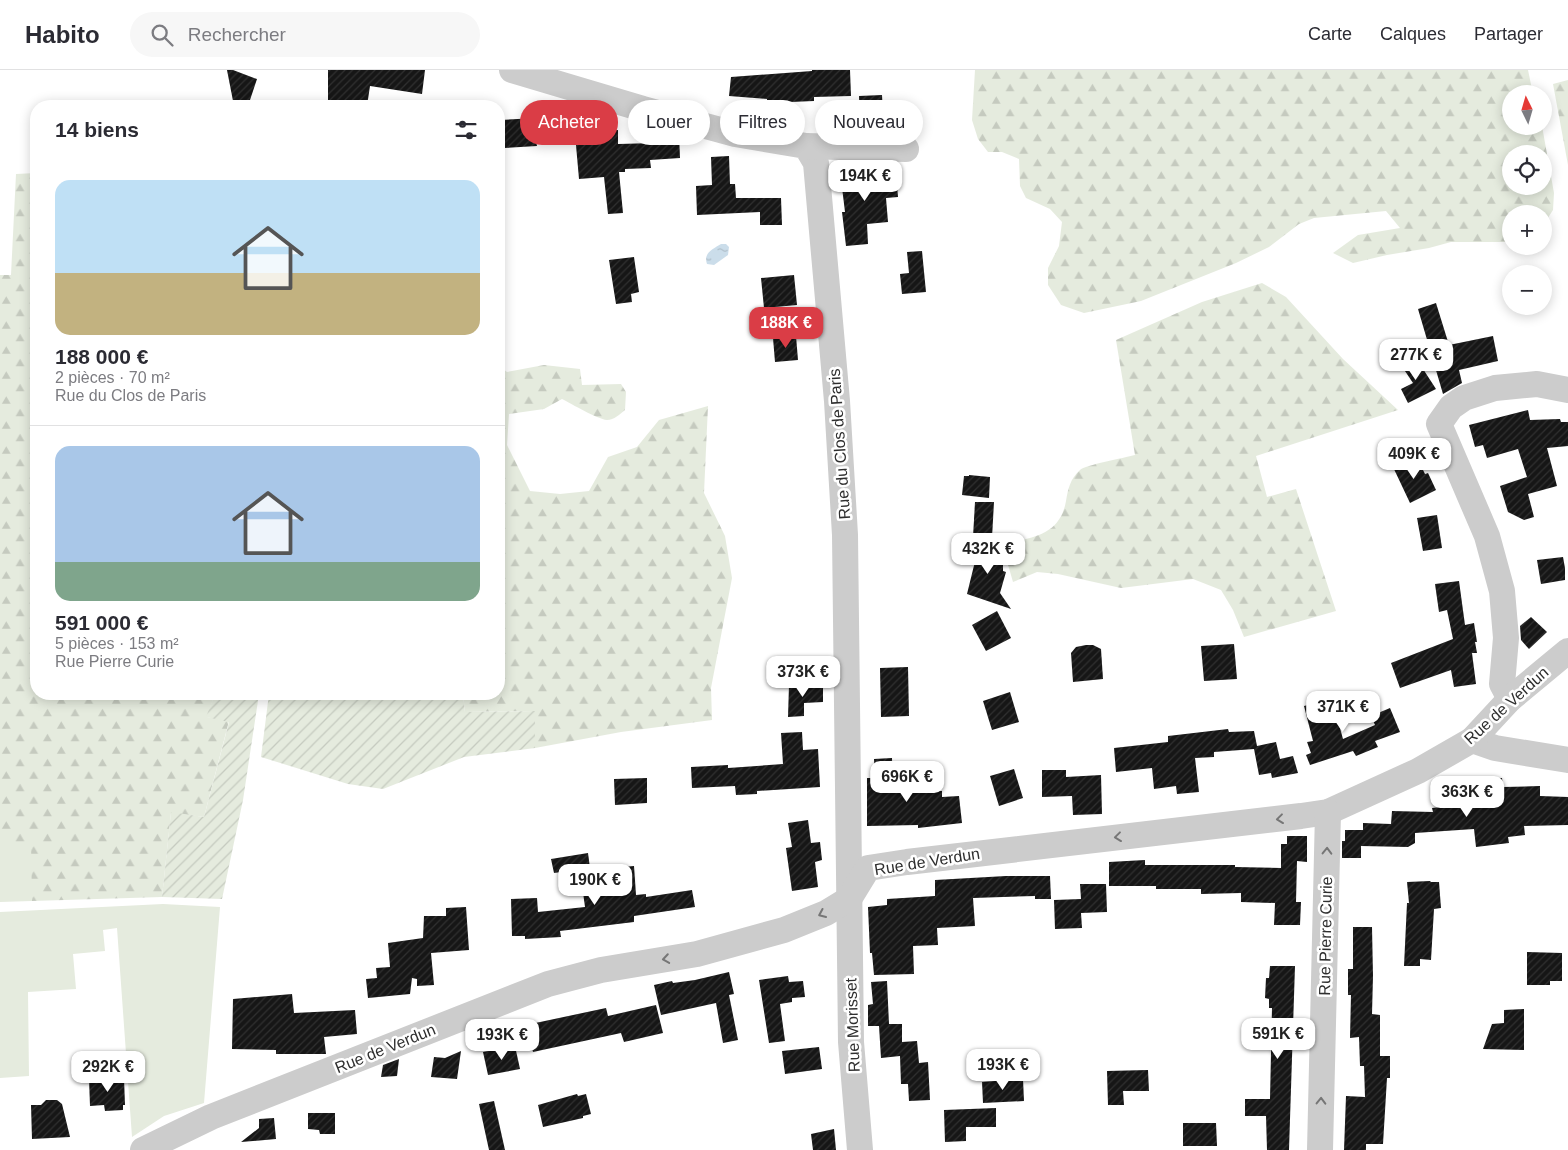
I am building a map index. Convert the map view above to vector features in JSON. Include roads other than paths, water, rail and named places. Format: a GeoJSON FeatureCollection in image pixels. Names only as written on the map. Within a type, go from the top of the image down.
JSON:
{"type":"FeatureCollection","features":[{"type":"Feature","properties":{"kind":"street"},"geometry":{"type":"LineString","coordinates":[[512,70],[735,134],[806,146],[906,149]]}},
{"type":"Feature","properties":{"kind":"street","name":"Rue du Clos de Paris"},"geometry":{"type":"LineString","coordinates":[[806,146],[816,163],[837,401],[845,535],[849,900]]}},
{"type":"Feature","properties":{"kind":"street"},"geometry":{"type":"LineString","coordinates":[[1510,699],[1502,684],[1506,638],[1502,592],[1486,536],[1440,424],[1451,407],[1464,398],[1495,388],[1537,384],[1568,390]]}},
{"type":"Feature","properties":{"kind":"street","name":"Rue de Verdun"},"geometry":{"type":"LineString","coordinates":[[143,1150],[211,1117],[548,984],[601,970],[697,954],[784,930],[826,913],[849,900],[868,868],[925,859],[1328,812],[1418,770],[1472,740],[1510,699],[1568,651]]}},
{"type":"Feature","properties":{"kind":"street"},"geometry":{"type":"LineString","coordinates":[[1472,740],[1495,748],[1568,760]]}},
{"type":"Feature","properties":{"kind":"street","name":"Rue Pierre Curie"},"geometry":{"type":"LineString","coordinates":[[1320,1150],[1328,812]]}},
{"type":"Feature","properties":{"kind":"street","name":"Rue Morisset"},"geometry":{"type":"LineString","coordinates":[[849,900],[851,1042],[860,1150]]}},
{"type":"Feature","properties":{"kind":"water"},"geometry":{"type":"Polygon","coordinates":[[[721,244],[726,244],[729,247],[728,255],[714,265],[707,264],[706,257],[708,254],[721,244]]]}}]}
